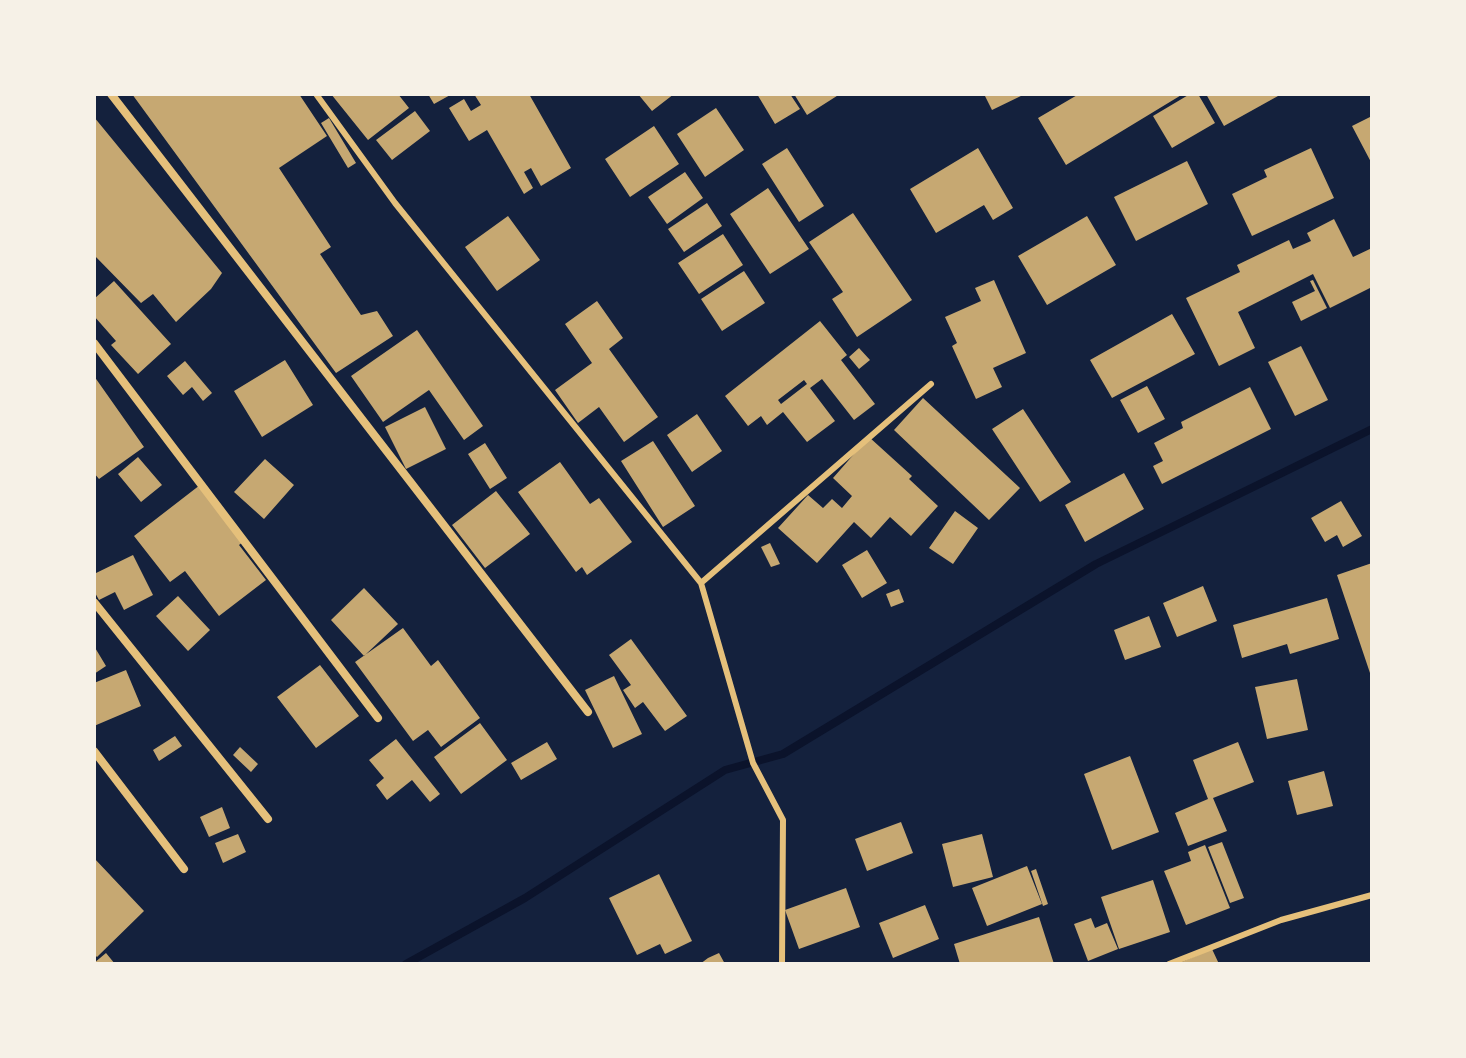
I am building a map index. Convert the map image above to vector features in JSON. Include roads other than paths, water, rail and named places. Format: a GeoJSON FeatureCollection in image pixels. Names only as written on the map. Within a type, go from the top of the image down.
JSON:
{"type":"FeatureCollection","features":[{"type":"Feature","properties":{"kind":"street"},"geometry":{"type":"LineString","coordinates":[[111,94],[588,712]]}},
{"type":"Feature","properties":{"kind":"street"},"geometry":{"type":"LineString","coordinates":[[94,343],[378,718]]}},
{"type":"Feature","properties":{"kind":"street"},"geometry":{"type":"LineString","coordinates":[[94,602],[268,819]]}},
{"type":"Feature","properties":{"kind":"street"},"geometry":{"type":"LineString","coordinates":[[94,751],[184,869]]}},
{"type":"Feature","properties":{"kind":"lane"},"geometry":{"type":"LineString","coordinates":[[316,94],[395,203],[701,583],[753,763],[783,820],[782,964]]}},
{"type":"Feature","properties":{"kind":"lane"},"geometry":{"type":"LineString","coordinates":[[701,583],[931,384]]}},
{"type":"Feature","properties":{"kind":"lane"},"geometry":{"type":"LineString","coordinates":[[1169,964],[1281,920],[1372,895]]}},
{"type":"Feature","properties":{"kind":"waterway"},"geometry":{"type":"LineString","coordinates":[[406,964],[525,898],[725,770],[783,754],[1096,564],[1372,429]]}}]}
